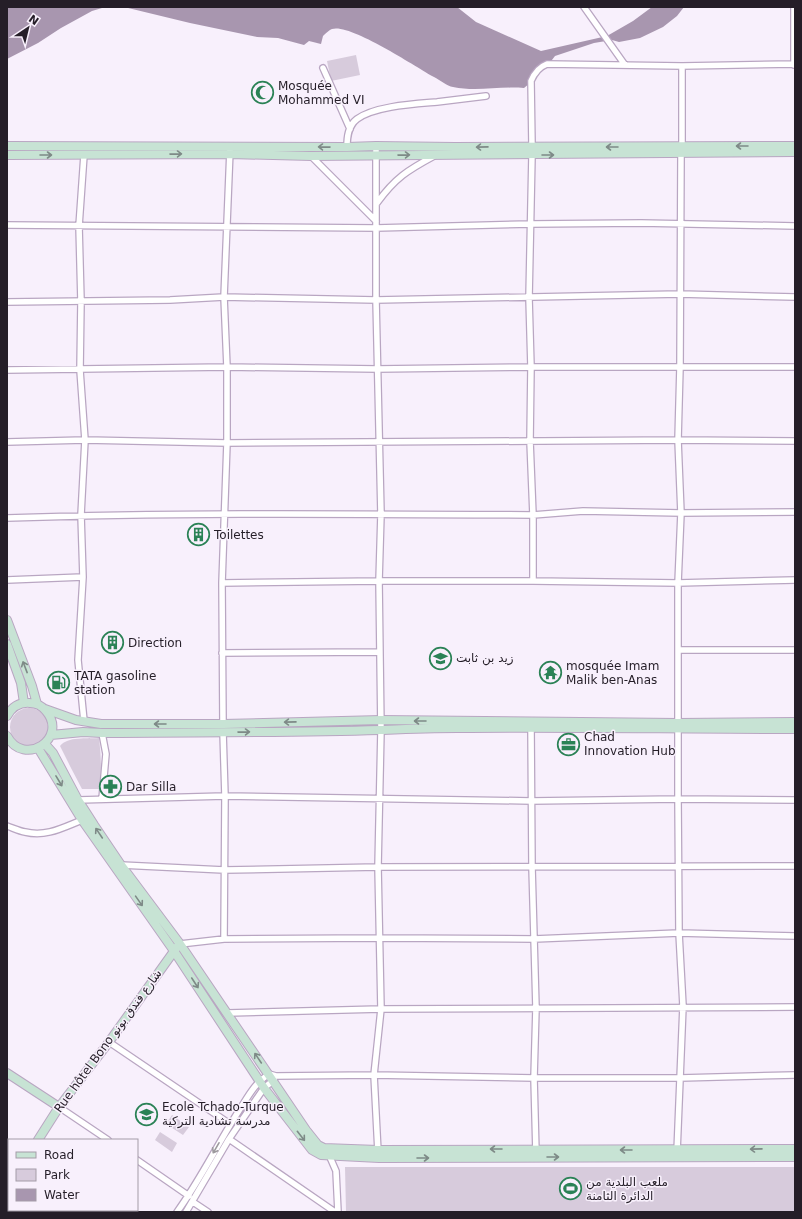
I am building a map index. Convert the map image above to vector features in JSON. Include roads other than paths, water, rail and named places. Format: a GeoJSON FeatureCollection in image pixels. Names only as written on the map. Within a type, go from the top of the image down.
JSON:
{"type":"FeatureCollection","features":[{"type":"Feature","properties":{"kind":"street"},"geometry":{"type":"LineString","coordinates":[[584,7],[625,65]]}},
{"type":"Feature","properties":{"kind":"street"},"geometry":{"type":"LineString","coordinates":[[532,146],[531,81],[534,74],[542,66],[546,64],[682,66],[794,64],[794,7]]}},
{"type":"Feature","properties":{"kind":"street"},"geometry":{"type":"LineString","coordinates":[[677,1153],[683,1006],[679,933],[678,866],[678,583],[681,513],[678,440],[680,367],[682,66]]}},
{"type":"Feature","properties":{"kind":"street"},"geometry":{"type":"LineString","coordinates":[[323,68],[350,129]]}},
{"type":"Feature","properties":{"kind":"street"},"geometry":{"type":"LineString","coordinates":[[347,147],[350,129],[357,119],[375,111],[419,103],[486,96]]}},
{"type":"Feature","properties":{"kind":"street"},"geometry":{"type":"LineString","coordinates":[[7,146],[230,150],[311,156],[376,156],[511,151],[532,146],[795,152]]}},
{"type":"Feature","properties":{"kind":"street"},"geometry":{"type":"LineString","coordinates":[[7,155],[84,155],[376,146],[455,147],[511,151],[532,155],[795,146]]}},
{"type":"Feature","properties":{"kind":"street"},"geometry":{"type":"LineString","coordinates":[[376,146],[376,300],[378,442],[381,514],[379,581],[381,730],[378,799],[381,1009],[374,1075],[378,1154]]}},
{"type":"Feature","properties":{"kind":"street"},"geometry":{"type":"LineString","coordinates":[[224,939],[225,796],[222,584],[227,444],[227,367],[224,297],[230,150]]}},
{"type":"Feature","properties":{"kind":"street"},"geometry":{"type":"LineString","coordinates":[[376,203],[398,178],[436,154]]}},
{"type":"Feature","properties":{"kind":"street"},"geometry":{"type":"LineString","coordinates":[[84,155],[79,226],[81,301],[80,370],[85,440],[81,515],[84,577],[78,660],[84,721]]}},
{"type":"Feature","properties":{"kind":"street"},"geometry":{"type":"LineString","coordinates":[[532,155],[529,298],[533,581]]}},
{"type":"Feature","properties":{"kind":"street"},"geometry":{"type":"LineString","coordinates":[[311,156],[376,221]]}},
{"type":"Feature","properties":{"kind":"street"},"geometry":{"type":"LineString","coordinates":[[7,225],[376,228],[531,224],[795,226]]}},
{"type":"Feature","properties":{"kind":"street"},"geometry":{"type":"LineString","coordinates":[[7,302],[170,300],[224,297],[376,300],[680,294],[795,297]]}},
{"type":"Feature","properties":{"kind":"street"},"geometry":{"type":"LineString","coordinates":[[7,370],[227,367],[377,369],[531,367],[795,367]]}},
{"type":"Feature","properties":{"kind":"street"},"geometry":{"type":"LineString","coordinates":[[7,442],[85,440],[227,444],[678,440],[795,441]]}},
{"type":"Feature","properties":{"kind":"street"},"geometry":{"type":"LineString","coordinates":[[7,518],[81,515],[225,514],[533,515],[583,511],[681,513],[795,512]]}},
{"type":"Feature","properties":{"kind":"street"},"geometry":{"type":"LineString","coordinates":[[7,580],[84,577]]}},
{"type":"Feature","properties":{"kind":"street"},"geometry":{"type":"LineString","coordinates":[[222,584],[379,581],[678,583],[795,580]]}},
{"type":"Feature","properties":{"kind":"street"},"geometry":{"type":"LineString","coordinates":[[7,620],[32,686],[37,704]]}},
{"type":"Feature","properties":{"kind":"street"},"geometry":{"type":"LineString","coordinates":[[7,644],[21,683],[24,703]]}},
{"type":"Feature","properties":{"kind":"street"},"geometry":{"type":"LineString","coordinates":[[679,650],[795,650]]}},
{"type":"Feature","properties":{"kind":"street"},"geometry":{"type":"LineString","coordinates":[[222,653],[380,652]]}},
{"type":"Feature","properties":{"kind":"street"},"geometry":{"type":"LineString","coordinates":[[7,716],[11,707],[24,703],[37,704],[62,716],[102,724],[223,728],[381,730],[416,728],[678,726],[795,722]]}},
{"type":"Feature","properties":{"kind":"street"},"geometry":{"type":"LineString","coordinates":[[7,739],[18,748],[24,750],[42,746],[51,735],[52,728],[52,721],[45,709]]}},
{"type":"Feature","properties":{"kind":"street"},"geometry":{"type":"LineString","coordinates":[[51,735],[77,732],[102,733],[381,720],[795,729]]}},
{"type":"Feature","properties":{"kind":"street"},"geometry":{"type":"LineString","coordinates":[[531,727],[532,866],[536,1008],[534,1078],[536,1153]]}},
{"type":"Feature","properties":{"kind":"street"},"geometry":{"type":"LineString","coordinates":[[102,733],[106,754],[102,799]]}},
{"type":"Feature","properties":{"kind":"street"},"geometry":{"type":"LineString","coordinates":[[42,746],[53,753],[78,800],[121,865],[180,944],[318,1144],[324,1148],[378,1154]]}},
{"type":"Feature","properties":{"kind":"street"},"geometry":{"type":"LineString","coordinates":[[42,746],[82,820],[174,951],[264,1088],[312,1150],[322,1155],[329,1155],[677,1153],[795,1149]]}},
{"type":"Feature","properties":{"kind":"street"},"geometry":{"type":"LineString","coordinates":[[78,800],[225,796],[531,801],[678,799],[795,800]]}},
{"type":"Feature","properties":{"kind":"street"},"geometry":{"type":"LineString","coordinates":[[8,825],[28,833],[46,834],[66,828],[82,820]]}},
{"type":"Feature","properties":{"kind":"street"},"geometry":{"type":"LineString","coordinates":[[121,865],[224,870],[378,867],[795,866]]}},
{"type":"Feature","properties":{"kind":"street"},"geometry":{"type":"LineString","coordinates":[[180,944],[224,939],[534,939],[679,933],[795,936]]}},
{"type":"Feature","properties":{"kind":"street","name":"Rue hôtel Bono شارع فندق بونو"},"geometry":{"type":"LineString","coordinates":[[39,1139],[58,1107],[109,1042],[180,944]]}},
{"type":"Feature","properties":{"kind":"street"},"geometry":{"type":"LineString","coordinates":[[228,1013],[381,1009],[683,1006],[795,1007]]}},
{"type":"Feature","properties":{"kind":"street"},"geometry":{"type":"LineString","coordinates":[[109,1042],[230,1124]]}},
{"type":"Feature","properties":{"kind":"street"},"geometry":{"type":"LineString","coordinates":[[7,1073],[106,1139]]}},
{"type":"Feature","properties":{"kind":"street"},"geometry":{"type":"LineString","coordinates":[[177,1212],[189,1196],[230,1124],[259,1080],[273,1077],[374,1075],[534,1078],[680,1078],[795,1075]]}},
{"type":"Feature","properties":{"kind":"street"},"geometry":{"type":"LineString","coordinates":[[186,1212],[229,1139],[273,1077]]}},
{"type":"Feature","properties":{"kind":"street"},"geometry":{"type":"LineString","coordinates":[[229,1139],[337,1212]]}},
{"type":"Feature","properties":{"kind":"street"},"geometry":{"type":"LineString","coordinates":[[677,1153],[795,1157]]}},
{"type":"Feature","properties":{"kind":"street"},"geometry":{"type":"LineString","coordinates":[[329,1155],[336,1171],[337,1212]]}},
{"type":"Feature","properties":{"kind":"street"},"geometry":{"type":"LineString","coordinates":[[138,1161],[189,1196]]}},
{"type":"Feature","properties":{"kind":"street"},"geometry":{"type":"LineString","coordinates":[[193,1202],[208,1212]]}},
{"type":"Feature","properties":{"kind":"water"},"geometry":{"type":"Polygon","coordinates":[[[7,7],[124,7],[102,8],[92,11],[38,43],[7,59],[7,7]]]}},
{"type":"Feature","properties":{"kind":"water"},"geometry":{"type":"Polygon","coordinates":[[[124,7],[457,7],[476,22],[541,51],[607,36],[633,21],[652,7],[684,7],[677,16],[663,27],[640,38],[619,42],[612,40],[594,43],[555,56],[545,69],[537,74],[524,88],[479,89],[453,87],[448,85],[383,47],[341,29],[332,29],[328,31],[323,36],[321,44],[309,41],[304,45],[278,38],[257,37],[190,23],[124,7]]]}},
{"type":"Feature","properties":{"kind":"place","name":"Mosquée Mohammed VI"},"geometry":{"type":"Point","coordinates":[262,93]}},
{"type":"Feature","properties":{"kind":"place","name":"Toilettes"},"geometry":{"type":"Point","coordinates":[199,535]}},
{"type":"Feature","properties":{"kind":"place","name":"Direction"},"geometry":{"type":"Point","coordinates":[113,643]}},
{"type":"Feature","properties":{"kind":"place","name":"زيد بن ثابت"},"geometry":{"type":"Point","coordinates":[441,658]}},
{"type":"Feature","properties":{"kind":"place","name":"mosquée Imam Malik ben-Anas"},"geometry":{"type":"Point","coordinates":[550,673]}},
{"type":"Feature","properties":{"kind":"place","name":"TATA gasoline station"},"geometry":{"type":"Point","coordinates":[58,683]}},
{"type":"Feature","properties":{"kind":"place","name":"Chad Innovation Hub"},"geometry":{"type":"Point","coordinates":[569,744]}},
{"type":"Feature","properties":{"kind":"place","name":"Dar Silla"},"geometry":{"type":"Point","coordinates":[110,787]}},
{"type":"Feature","properties":{"kind":"place","name":"Ecole Tchado-Turque مدرسة تشادية التركية"},"geometry":{"type":"Point","coordinates":[147,1114]}},
{"type":"Feature","properties":{"kind":"place","name":"ملعب البلدية من الدائرة الثامنة"},"geometry":{"type":"Point","coordinates":[570,1189]}}]}
